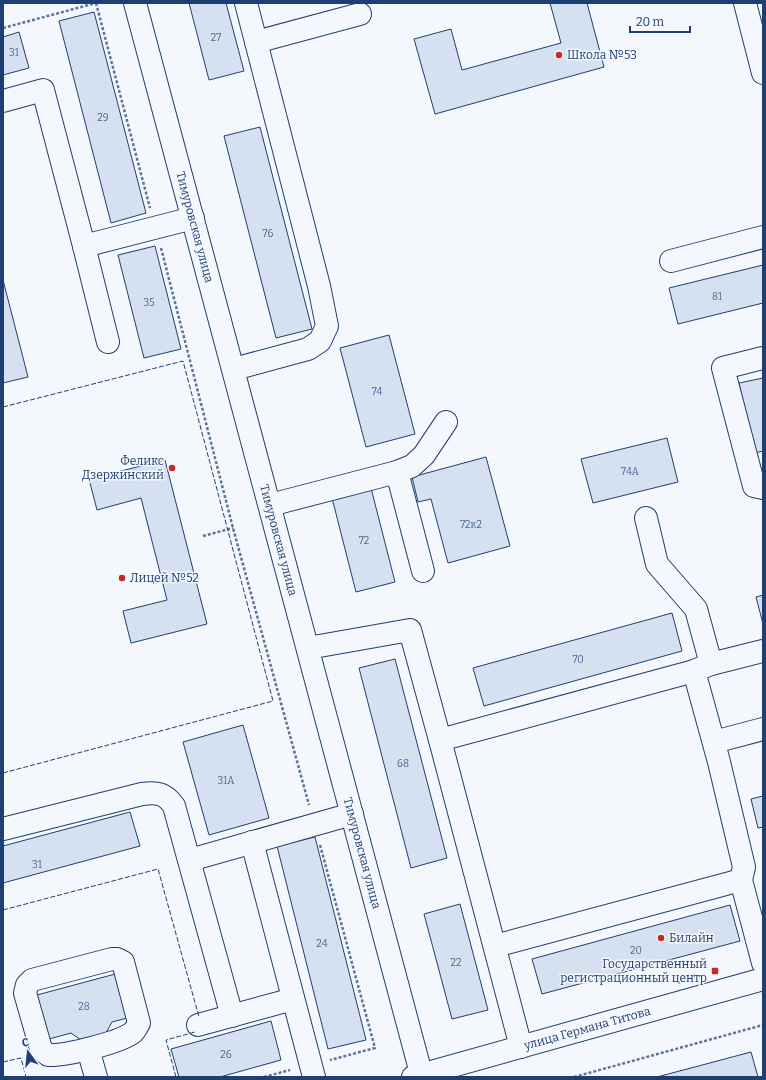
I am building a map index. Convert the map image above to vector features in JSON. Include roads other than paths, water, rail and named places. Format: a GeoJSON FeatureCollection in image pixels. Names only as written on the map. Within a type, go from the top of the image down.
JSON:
{"type":"FeatureCollection","features":[{"type":"Feature","properties":{"kind":"street","name":"Тимуровская улица"},"geometry":{"type":"LineString","coordinates":[[136,3],[352,814],[419,1076]]}},
{"type":"Feature","properties":{"kind":"street"},"geometry":{"type":"LineString","coordinates":[[234,369],[308,349],[320,341],[327,326],[320,286],[246,3]]}},
{"type":"Feature","properties":{"kind":"street"},"geometry":{"type":"LineString","coordinates":[[745,3],[763,73]]}},
{"type":"Feature","properties":{"kind":"street"},"geometry":{"type":"LineString","coordinates":[[256,42],[360,14]]}},
{"type":"Feature","properties":{"kind":"street"},"geometry":{"type":"LineString","coordinates":[[3,101],[43,90],[108,342]]}},
{"type":"Feature","properties":{"kind":"street"},"geometry":{"type":"LineString","coordinates":[[84,246],[193,218]]}},
{"type":"Feature","properties":{"kind":"street"},"geometry":{"type":"LineString","coordinates":[[671,261],[763,237]]}},
{"type":"Feature","properties":{"kind":"street"},"geometry":{"type":"LineString","coordinates":[[763,358],[723,368],[754,486],[763,488]]}},
{"type":"Feature","properties":{"kind":"street"},"geometry":{"type":"LineString","coordinates":[[270,505],[397,472],[412,466],[424,455],[446,422]]}},
{"type":"Feature","properties":{"kind":"street"},"geometry":{"type":"LineString","coordinates":[[397,472],[423,571]]}},
{"type":"Feature","properties":{"kind":"street"},"geometry":{"type":"LineString","coordinates":[[646,518],[657,564],[696,609],[714,742],[744,867],[741,880],[763,963]]}},
{"type":"Feature","properties":{"kind":"street"},"geometry":{"type":"LineString","coordinates":[[308,648],[410,630],[521,1047]]}},
{"type":"Feature","properties":{"kind":"street"},"geometry":{"type":"LineString","coordinates":[[440,740],[763,651]]}},
{"type":"Feature","properties":{"kind":"street"},"geometry":{"type":"LineString","coordinates":[[714,742],[763,729]]}},
{"type":"Feature","properties":{"kind":"street"},"geometry":{"type":"LineString","coordinates":[[3,829],[142,794],[155,793],[169,798],[174,806],[190,860],[232,1016]]}},
{"type":"Feature","properties":{"kind":"street"},"geometry":{"type":"LineString","coordinates":[[190,860],[352,814]]}},
{"type":"Feature","properties":{"kind":"street"},"geometry":{"type":"LineString","coordinates":[[252,842],[314,1077]]}},
{"type":"Feature","properties":{"kind":"street"},"geometry":{"type":"LineString","coordinates":[[495,946],[741,880]]}},
{"type":"Feature","properties":{"kind":"street"},"geometry":{"type":"LineString","coordinates":[[117,959],[123,962],[139,1023],[133,1032],[122,1038],[88,1049],[56,1055],[48,1055],[42,1049],[26,993],[27,985],[32,980],[117,959]]}},
{"type":"Feature","properties":{"kind":"street","name":"улица Германа Титова"},"geometry":{"type":"LineString","coordinates":[[419,1076],[763,979]]}},
{"type":"Feature","properties":{"kind":"street"},"geometry":{"type":"LineString","coordinates":[[198,1025],[293,1000]]}},
{"type":"Feature","properties":{"kind":"street"},"geometry":{"type":"LineString","coordinates":[[88,1049],[96,1077]]}},
{"type":"Feature","properties":{"kind":"place","name":"Школа №53"},"geometry":{"type":"Point","coordinates":[559,55]}},
{"type":"Feature","properties":{"kind":"place","name":"Феликс Дзержинский"},"geometry":{"type":"Point","coordinates":[172,468]}},
{"type":"Feature","properties":{"kind":"place","name":"Лицей №52"},"geometry":{"type":"Point","coordinates":[122,578]}},
{"type":"Feature","properties":{"kind":"place","name":"Билайн"},"geometry":{"type":"Point","coordinates":[661,938]}},
{"type":"Feature","properties":{"kind":"place","name":"Государственный регистрационный центр"},"geometry":{"type":"Point","coordinates":[715,971]}}]}
